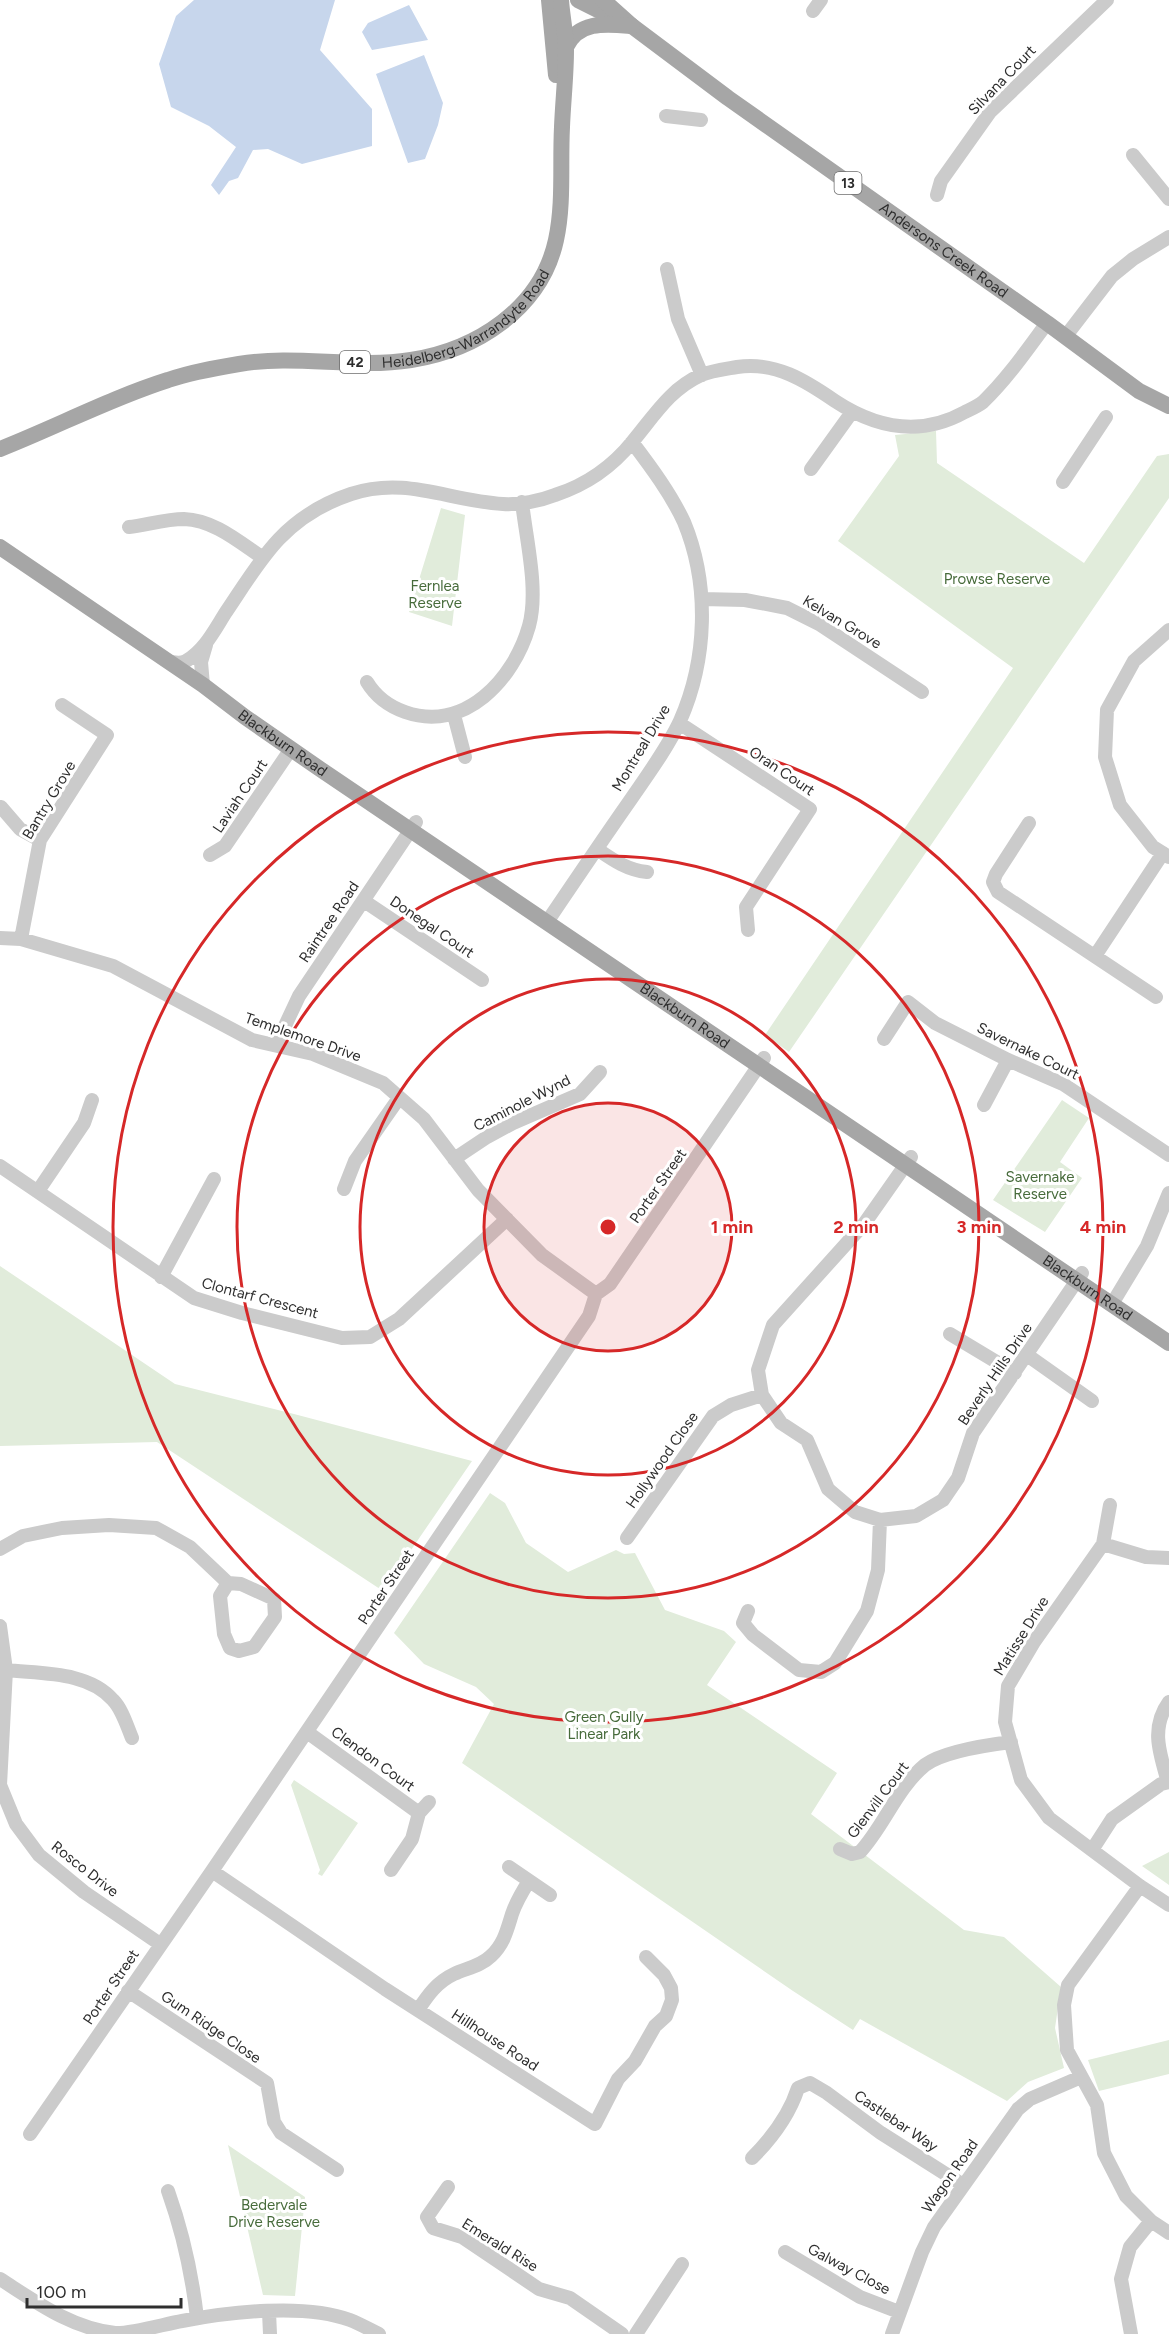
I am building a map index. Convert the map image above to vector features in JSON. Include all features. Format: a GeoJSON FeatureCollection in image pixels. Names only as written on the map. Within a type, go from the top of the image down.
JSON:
{"type":"FeatureCollection","features":[{"type":"Feature","properties":{"kind":"main road","name":"Heidelberg-Warrandyte Road"},"geometry":{"type":"LineString","coordinates":[[549,0],[562,126]]}},
{"type":"Feature","properties":{"kind":"main road","name":"Heidelberg-Warrandyte Road"},"geometry":{"type":"LineString","coordinates":[[0,448],[167,380],[199,371],[242,363],[284,360],[387,363],[436,356],[481,338],[514,313],[540,278],[556,241],[562,196],[562,126],[566,47],[561,0]]}},
{"type":"Feature","properties":{"kind":"main road","name":"Andersons Creek Road"},"geometry":{"type":"LineString","coordinates":[[578,0],[632,26]]}},
{"type":"Feature","properties":{"kind":"main road","name":"Andersons Creek Road"},"geometry":{"type":"LineString","coordinates":[[603,0],[632,26],[747,112],[1047,323],[1139,391],[1169,406]]}},
{"type":"Feature","properties":{"kind":"main road"},"geometry":{"type":"LineString","coordinates":[[566,47],[571,37],[598,24],[632,26]]}},
{"type":"Feature","properties":{"kind":"main road","name":"Blackburn Road"},"geometry":{"type":"LineString","coordinates":[[0,547],[203,685],[291,749],[414,826],[1114,1300],[1169,1343]]}},
{"type":"Feature","properties":{"kind":"main road","name":"Blackburn Road"},"geometry":{"type":"LineString","coordinates":[[203,685],[249,710],[317,753],[414,826]]}},
{"type":"Feature","properties":{"kind":"main road","name":"Blackburn Road"},"geometry":{"type":"LineString","coordinates":[[1114,1300],[1169,1330]]}},
{"type":"Feature","properties":{"kind":"street","name":"Silvana Court"},"geometry":{"type":"LineString","coordinates":[[937,195],[941,181],[990,112],[1107,0]]}},
{"type":"Feature","properties":{"kind":"street"},"geometry":{"type":"LineString","coordinates":[[666,116],[701,120]]}},
{"type":"Feature","properties":{"kind":"street"},"geometry":{"type":"LineString","coordinates":[[1133,155],[1169,199]]}},
{"type":"Feature","properties":{"kind":"street"},"geometry":{"type":"LineString","coordinates":[[1065,337],[1112,276],[1133,259],[1169,237]]}},
{"type":"Feature","properties":{"kind":"street"},"geometry":{"type":"LineString","coordinates":[[667,269],[678,319],[702,375]]}},
{"type":"Feature","properties":{"kind":"street"},"geometry":{"type":"LineString","coordinates":[[171,663],[186,662],[206,643],[263,558],[287,531],[312,512],[352,494],[376,488],[400,486],[504,504],[553,496],[573,489],[598,474],[632,442],[670,396],[702,375],[741,367],[786,372],[802,379],[852,412],[880,424],[903,428],[927,427],[952,420],[982,403],[1047,323]]}},
{"type":"Feature","properties":{"kind":"street"},"geometry":{"type":"LineString","coordinates":[[811,469],[852,412]]}},
{"type":"Feature","properties":{"kind":"street"},"geometry":{"type":"LineString","coordinates":[[1063,482],[1106,417]]}},
{"type":"Feature","properties":{"kind":"street","name":"Montreal Drive"},"geometry":{"type":"LineString","coordinates":[[550,918],[645,778],[679,723],[693,684],[700,644],[702,599],[694,553],[683,522],[655,472],[632,442]]}},
{"type":"Feature","properties":{"kind":"street"},"geometry":{"type":"LineString","coordinates":[[367,682],[374,694],[398,710],[415,715],[436,717],[454,715],[469,708],[504,678],[521,651],[530,623],[532,596],[522,502]]}},
{"type":"Feature","properties":{"kind":"street"},"geometry":{"type":"LineString","coordinates":[[129,527],[184,519],[199,522],[218,528],[263,558]]}},
{"type":"Feature","properties":{"kind":"street","name":"Kelvan Grove"},"geometry":{"type":"LineString","coordinates":[[702,599],[745,600],[787,608],[819,624],[922,692]]}},
{"type":"Feature","properties":{"kind":"street"},"geometry":{"type":"LineString","coordinates":[[1095,956],[1166,855],[1153,847],[1120,805],[1105,757],[1107,710],[1134,661],[1169,631]]}},
{"type":"Feature","properties":{"kind":"street"},"geometry":{"type":"LineString","coordinates":[[203,685],[201,662],[206,643]]}},
{"type":"Feature","properties":{"kind":"street","name":"Bantry Grove"},"geometry":{"type":"LineString","coordinates":[[21,939],[40,840],[107,735],[62,705]]}},
{"type":"Feature","properties":{"kind":"street"},"geometry":{"type":"LineString","coordinates":[[454,715],[465,757]]}},
{"type":"Feature","properties":{"kind":"street","name":"Oran Court"},"geometry":{"type":"LineString","coordinates":[[679,723],[810,809],[746,907],[748,930]]}},
{"type":"Feature","properties":{"kind":"street","name":"Laviah Court"},"geometry":{"type":"LineString","coordinates":[[210,855],[225,846],[291,749]]}},
{"type":"Feature","properties":{"kind":"street"},"geometry":{"type":"LineString","coordinates":[[1,807],[20,829],[40,840]]}},
{"type":"Feature","properties":{"kind":"street"},"geometry":{"type":"LineString","coordinates":[[1029,824],[996,874],[993,882],[998,892],[1156,997]]}},
{"type":"Feature","properties":{"kind":"street","name":"Raintree Road"},"geometry":{"type":"LineString","coordinates":[[276,1045],[299,996],[414,826]]}},
{"type":"Feature","properties":{"kind":"street"},"geometry":{"type":"LineString","coordinates":[[597,849],[633,871],[647,872]]}},
{"type":"Feature","properties":{"kind":"street","name":"Donegal Court"},"geometry":{"type":"LineString","coordinates":[[364,901],[482,980]]}},
{"type":"Feature","properties":{"kind":"street","name":"Templemore Drive"},"geometry":{"type":"LineString","coordinates":[[0,938],[21,939],[113,966],[252,1040],[313,1054],[383,1083],[424,1119],[478,1190],[542,1255],[596,1294]]}},
{"type":"Feature","properties":{"kind":"street","name":"Savernake Court"},"geometry":{"type":"LineString","coordinates":[[884,1039],[908,1002],[935,1023],[1008,1060],[1063,1084],[1169,1155]]}},
{"type":"Feature","properties":{"kind":"street"},"geometry":{"type":"LineString","coordinates":[[984,1106],[1008,1060]]}},
{"type":"Feature","properties":{"kind":"street","name":"Porter Street"},"geometry":{"type":"LineString","coordinates":[[30,2133],[212,1871],[590,1316],[596,1294],[610,1284],[762,1062]]}},
{"type":"Feature","properties":{"kind":"street","name":"Caminole Wynd"},"geometry":{"type":"LineString","coordinates":[[454,1159],[513,1123],[580,1094],[600,1072]]}},
{"type":"Feature","properties":{"kind":"street"},"geometry":{"type":"LineString","coordinates":[[344,1189],[355,1161],[399,1098]]}},
{"type":"Feature","properties":{"kind":"street"},"geometry":{"type":"LineString","coordinates":[[38,1191],[84,1123],[92,1100]]}},
{"type":"Feature","properties":{"kind":"street","name":"Beverly Hills Drive"},"geometry":{"type":"LineString","coordinates":[[908,1161],[864,1224],[773,1325],[758,1370],[762,1395],[781,1423],[807,1440],[828,1489],[855,1512],[880,1520],[916,1516],[943,1500],[957,1478],[973,1432],[1080,1277]]}},
{"type":"Feature","properties":{"kind":"street","name":"Clontarf Crescent"},"geometry":{"type":"LineString","coordinates":[[0,1166],[194,1298],[242,1313],[342,1338],[370,1337],[399,1319],[507,1219]]}},
{"type":"Feature","properties":{"kind":"street"},"geometry":{"type":"LineString","coordinates":[[161,1277],[214,1179]]}},
{"type":"Feature","properties":{"kind":"street"},"geometry":{"type":"LineString","coordinates":[[1114,1300],[1165,1217],[1169,1193]]}},
{"type":"Feature","properties":{"kind":"street"},"geometry":{"type":"LineString","coordinates":[[950,1334],[1015,1373]]}},
{"type":"Feature","properties":{"kind":"street"},"geometry":{"type":"LineString","coordinates":[[1027,1355],[1092,1401]]}},
{"type":"Feature","properties":{"kind":"street","name":"Hollywood Close"},"geometry":{"type":"LineString","coordinates":[[627,1538],[713,1416],[731,1405],[762,1395]]}},
{"type":"Feature","properties":{"kind":"street","name":"Matisse Drive"},"geometry":{"type":"LineString","coordinates":[[1110,1505],[1103,1544],[1034,1642],[1008,1686],[1005,1722],[1021,1780],[1050,1818],[1169,1905]]}},
{"type":"Feature","properties":{"kind":"street"},"geometry":{"type":"LineString","coordinates":[[748,1611],[743,1623],[753,1635],[799,1670],[821,1672],[835,1663],[867,1611],[878,1570],[880,1520]]}},
{"type":"Feature","properties":{"kind":"street"},"geometry":{"type":"LineString","coordinates":[[0,1549],[23,1536],[62,1528],[109,1525],[156,1528],[190,1547],[228,1582],[241,1584],[274,1599],[275,1617],[254,1647],[239,1651],[230,1648],[224,1634],[220,1596],[228,1582]]}},
{"type":"Feature","properties":{"kind":"street"},"geometry":{"type":"LineString","coordinates":[[1103,1544],[1146,1557],[1169,1558]]}},
{"type":"Feature","properties":{"kind":"street","name":"Rosco Drive"},"geometry":{"type":"LineString","coordinates":[[0,1626],[6,1670],[0,1786],[16,1824],[39,1855],[84,1892],[160,1944]]}},
{"type":"Feature","properties":{"kind":"street"},"geometry":{"type":"LineString","coordinates":[[6,1670],[81,1679],[94,1684],[114,1701],[132,1738]]}},
{"type":"Feature","properties":{"kind":"street"},"geometry":{"type":"LineString","coordinates":[[1092,1850],[1112,1819],[1161,1784],[1169,1782],[1158,1746],[1158,1722],[1169,1702]]}},
{"type":"Feature","properties":{"kind":"street","name":"Clendon Court"},"geometry":{"type":"LineString","coordinates":[[307,1732],[419,1813]]}},
{"type":"Feature","properties":{"kind":"street","name":"Glenvill Court"},"geometry":{"type":"LineString","coordinates":[[840,1849],[852,1854],[860,1852],[908,1784],[926,1764],[964,1749],[1011,1742]]}},
{"type":"Feature","properties":{"kind":"street","name":"Clendon Court"},"geometry":{"type":"LineString","coordinates":[[391,1870],[412,1839],[419,1813],[429,1802]]}},
{"type":"Feature","properties":{"kind":"street"},"geometry":{"type":"LineString","coordinates":[[509,1867],[550,1895]]}},
{"type":"Feature","properties":{"kind":"street","name":"Hillhouse Road"},"geometry":{"type":"LineString","coordinates":[[212,1871],[418,2010],[595,2124],[618,2079],[635,2061],[655,2026],[666,2016],[672,2000],[664,1975],[646,1957]]}},
{"type":"Feature","properties":{"kind":"street"},"geometry":{"type":"LineString","coordinates":[[418,2010],[429,1993],[440,1982],[480,1964],[492,1955],[502,1942],[519,1897],[529,1881]]}},
{"type":"Feature","properties":{"kind":"street"},"geometry":{"type":"LineString","coordinates":[[1140,1886],[1068,1985],[1064,2005],[1067,2050],[1097,2105],[1104,2153],[1126,2196],[1151,2221],[1169,2233]]}},
{"type":"Feature","properties":{"kind":"street","name":"Gum Ridge Close"},"geometry":{"type":"LineString","coordinates":[[128,1991],[267,2083],[274,2122],[281,2133],[338,2170]]}},
{"type":"Feature","properties":{"kind":"street","name":"Wagon Road"},"geometry":{"type":"LineString","coordinates":[[892,2334],[898,2313],[930,2235],[1017,2109],[1030,2099],[1081,2077]]}},
{"type":"Feature","properties":{"kind":"street","name":"Castlebar Way"},"geometry":{"type":"LineString","coordinates":[[752,2158],[768,2142],[792,2108],[798,2088],[811,2078],[881,2133],[963,2185]]}},
{"type":"Feature","properties":{"kind":"street","name":"Emerald Rise"},"geometry":{"type":"LineString","coordinates":[[447,2187],[427,2217],[433,2228],[462,2237],[539,2289],[570,2298],[622,2334]]}},
{"type":"Feature","properties":{"kind":"street"},"geometry":{"type":"LineString","coordinates":[[168,2191],[179,2220],[192,2274],[197,2318]]}},
{"type":"Feature","properties":{"kind":"street"},"geometry":{"type":"LineString","coordinates":[[1131,2334],[1121,2278],[1130,2247],[1151,2221]]}},
{"type":"Feature","properties":{"kind":"street","name":"Galway Close"},"geometry":{"type":"LineString","coordinates":[[785,2252],[860,2296],[898,2313]]}},
{"type":"Feature","properties":{"kind":"street"},"geometry":{"type":"LineString","coordinates":[[636,2334],[682,2264]]}},
{"type":"Feature","properties":{"kind":"street"},"geometry":{"type":"LineString","coordinates":[[0,2279],[49,2311],[88,2328],[117,2334],[197,2318],[307,2311],[349,2319],[379,2334]]}},
{"type":"Feature","properties":{"kind":"street"},"geometry":{"type":"LineString","coordinates":[[269,2312],[270,2334]]}},
{"type":"Feature","properties":{"kind":"green space","name":"Prowse Reserve"},"geometry":{"type":"Polygon","coordinates":[[[936,431],[937,463],[1084,563],[1157,456],[1169,454],[1169,498],[789,1052],[765,1035],[1013,668],[838,541],[899,456],[895,435],[936,431]]]}},
{"type":"Feature","properties":{"kind":"green space","name":"Fernlea Reserve"},"geometry":{"type":"Polygon","coordinates":[[[441,508],[465,515],[452,626],[409,612],[441,508]]]}},
{"type":"Feature","properties":{"kind":"green space","name":"Savernake Reserve"},"geometry":{"type":"Polygon","coordinates":[[[1062,1100],[1089,1118],[1060,1162],[1082,1178],[1045,1232],[993,1200],[1062,1100]]]}},
{"type":"Feature","properties":{"kind":"green space"},"geometry":{"type":"Polygon","coordinates":[[[0,1266],[175,1384],[472,1461],[383,1591],[157,1442],[0,1446],[0,1266]]]}},
{"type":"Feature","properties":{"kind":"green space","name":"Green Gully Linear Park"},"geometry":{"type":"Polygon","coordinates":[[[490,1493],[505,1503],[526,1543],[568,1572],[616,1550],[624,1554],[635,1553],[665,1610],[724,1631],[736,1642],[707,1685],[837,1773],[811,1814],[964,1930],[1004,1937],[1061,1987],[1055,2028],[1064,2068],[1028,2082],[1007,2101],[860,2019],[853,2030],[462,1763],[494,1704],[476,1687],[424,1664],[394,1633],[490,1493]]]}},
{"type":"Feature","properties":{"kind":"green space"},"geometry":{"type":"Polygon","coordinates":[[[294,1780],[358,1823],[322,1876],[318,1874],[320,1870],[291,1785],[294,1780]]]}},
{"type":"Feature","properties":{"kind":"green space"},"geometry":{"type":"Polygon","coordinates":[[[1169,1852],[1169,1885],[1142,1866],[1169,1852]]]}},
{"type":"Feature","properties":{"kind":"green space"},"geometry":{"type":"Polygon","coordinates":[[[1169,2040],[1169,2074],[1099,2091],[1088,2060],[1169,2040]]]}},
{"type":"Feature","properties":{"kind":"green space","name":"Bedervale Drive Reserve"},"geometry":{"type":"Polygon","coordinates":[[[228,2145],[305,2197],[295,2296],[263,2295],[228,2145]]]}},
{"type":"Feature","properties":{"kind":"water"},"geometry":{"type":"Polygon","coordinates":[[[194,0],[335,0],[320,50],[372,109],[372,146],[302,164],[268,149],[253,150],[238,178],[229,181],[219,195],[211,185],[236,147],[209,126],[171,107],[159,64],[176,16],[194,0]]]}},
{"type":"Feature","properties":{"kind":"water"},"geometry":{"type":"Polygon","coordinates":[[[409,5],[428,40],[372,50],[362,32],[368,23],[409,5]]]}},
{"type":"Feature","properties":{"kind":"water"},"geometry":{"type":"Polygon","coordinates":[[[424,55],[443,103],[438,125],[425,159],[408,163],[376,74],[424,55]]]}}]}
